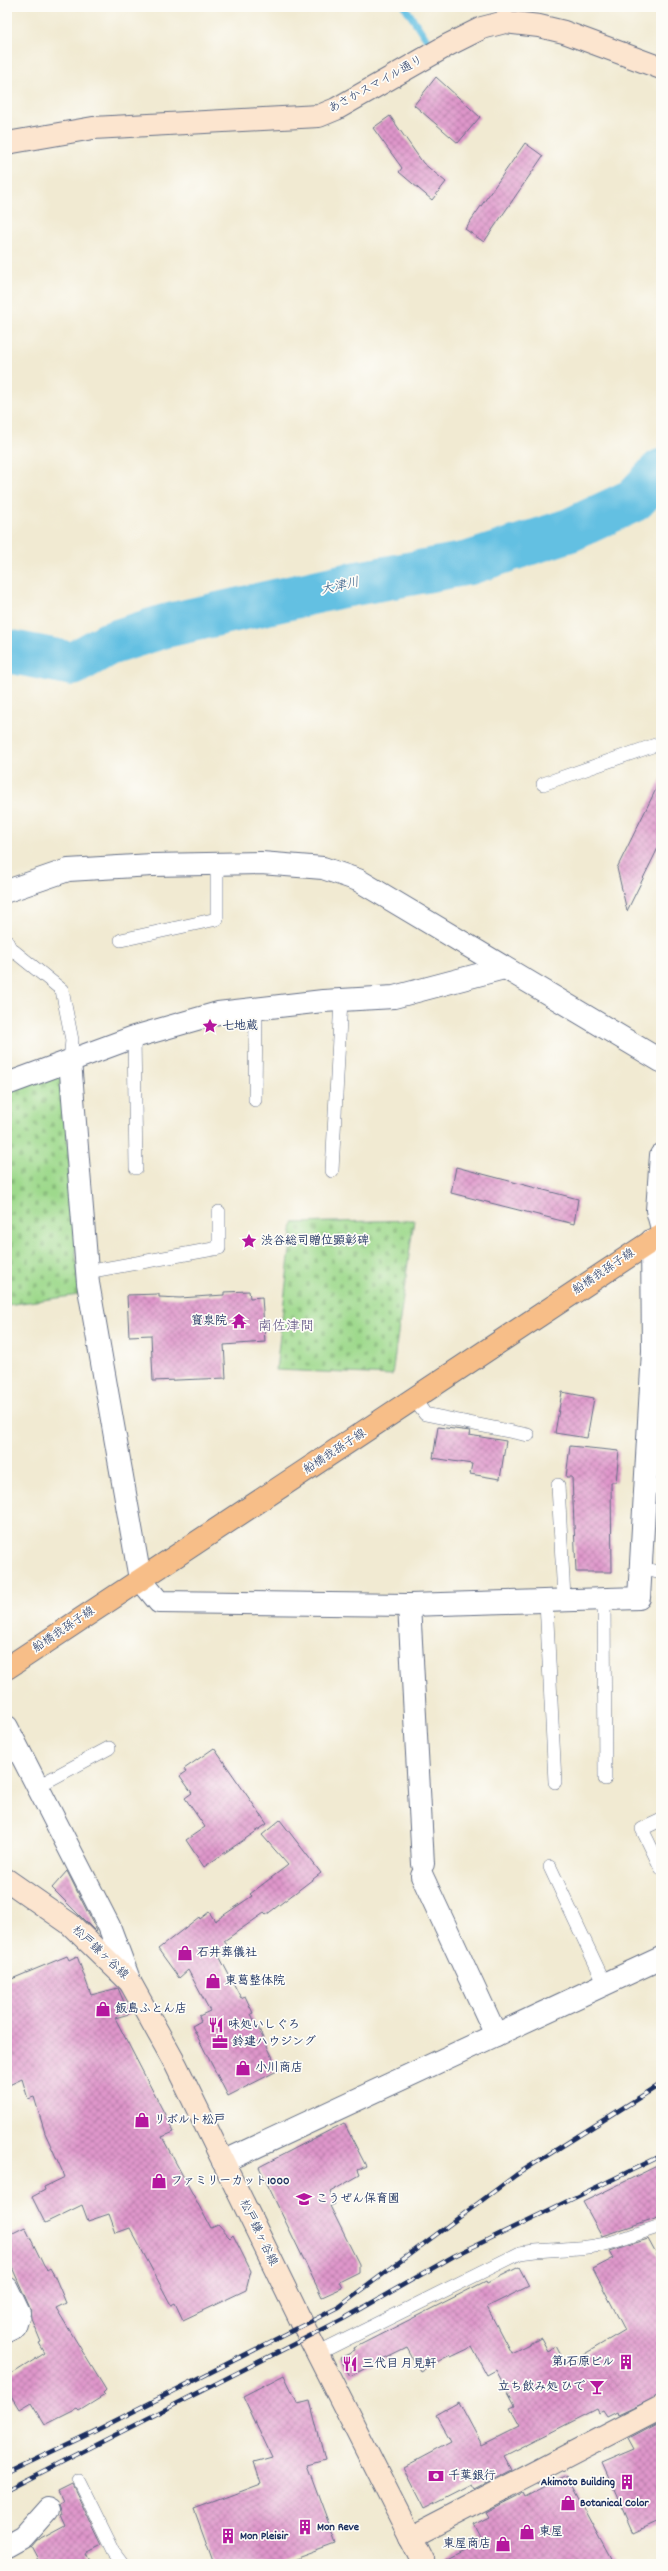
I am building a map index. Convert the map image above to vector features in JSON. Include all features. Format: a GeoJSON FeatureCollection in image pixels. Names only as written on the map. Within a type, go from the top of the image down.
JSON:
{"type":"FeatureCollection","features":[{"type":"Feature","properties":{"kind":"main road","name":"船橋我孫子線"},"geometry":{"type":"LineString","coordinates":[[7,1668],[414,1399],[658,1233]]}},
{"type":"Feature","properties":{"kind":"street","name":"あさかスマイル通り"},"geometry":{"type":"LineString","coordinates":[[7,143],[93,128],[319,116],[350,101],[448,45],[482,28],[505,22],[539,26],[564,32],[661,68]]}},
{"type":"Feature","properties":{"kind":"street"},"geometry":{"type":"LineString","coordinates":[[7,891],[68,870],[261,862],[323,868],[358,880],[504,968],[658,1053]]}},
{"type":"Feature","properties":{"kind":"street"},"geometry":{"type":"LineString","coordinates":[[7,1084],[134,1037],[218,1013],[341,1000],[394,997],[504,968]]}},
{"type":"Feature","properties":{"kind":"street"},"geometry":{"type":"LineString","coordinates":[[70,1061],[87,1272],[140,1580],[159,1602],[409,1605],[604,1597],[639,1598],[652,1570],[657,1352],[657,1210],[661,1155]]}},
{"type":"Feature","properties":{"kind":"street"},"geometry":{"type":"LineString","coordinates":[[409,1605],[423,1870],[496,2035]]}},
{"type":"Feature","properties":{"kind":"street"},"geometry":{"type":"LineString","coordinates":[[7,1727],[109,1926],[130,1982]]}},
{"type":"Feature","properties":{"kind":"street","name":"松戸鎌ヶ谷線"},"geometry":{"type":"LineString","coordinates":[[7,1880],[70,1924],[130,1982],[176,2065],[317,2354],[424,2564]]}},
{"type":"Feature","properties":{"kind":"street"},"geometry":{"type":"LineString","coordinates":[[223,2162],[661,1958]]}},
{"type":"Feature","properties":{"kind":"street"},"geometry":{"type":"LineString","coordinates":[[7,2288],[19,2313],[15,2327],[7,2331]]}},
{"type":"Feature","properties":{"kind":"street"},"geometry":{"type":"LineString","coordinates":[[410,2537],[661,2407]]}},
{"type":"Feature","properties":{"kind":"street"},"geometry":{"type":"LineString","coordinates":[[7,2546],[23,2537],[48,2509]]}},
{"type":"Feature","properties":{"kind":"lane"},"geometry":{"type":"LineString","coordinates":[[543,784],[661,743]]}},
{"type":"Feature","properties":{"kind":"lane"},"geometry":{"type":"LineString","coordinates":[[121,940],[217,919],[217,864]]}},
{"type":"Feature","properties":{"kind":"lane"},"geometry":{"type":"LineString","coordinates":[[7,942],[10,948],[62,990],[72,1040],[70,1061]]}},
{"type":"Feature","properties":{"kind":"lane"},"geometry":{"type":"LineString","coordinates":[[332,1171],[341,1000]]}},
{"type":"Feature","properties":{"kind":"lane"},"geometry":{"type":"LineString","coordinates":[[255,1100],[256,1009]]}},
{"type":"Feature","properties":{"kind":"lane"},"geometry":{"type":"LineString","coordinates":[[134,1037],[136,1168]]}},
{"type":"Feature","properties":{"kind":"lane"},"geometry":{"type":"LineString","coordinates":[[87,1272],[219,1248],[219,1212]]}},
{"type":"Feature","properties":{"kind":"lane"},"geometry":{"type":"LineString","coordinates":[[414,1399],[425,1414],[528,1435]]}},
{"type":"Feature","properties":{"kind":"lane"},"geometry":{"type":"LineString","coordinates":[[555,1782],[555,1600],[558,1485]]}},
{"type":"Feature","properties":{"kind":"lane"},"geometry":{"type":"LineString","coordinates":[[604,1597],[605,1779]]}},
{"type":"Feature","properties":{"kind":"lane"},"geometry":{"type":"LineString","coordinates":[[38,1786],[109,1748]]}},
{"type":"Feature","properties":{"kind":"lane"},"geometry":{"type":"LineString","coordinates":[[661,1820],[642,1829],[661,1868]]}},
{"type":"Feature","properties":{"kind":"lane"},"geometry":{"type":"LineString","coordinates":[[550,1867],[606,1984]]}},
{"type":"Feature","properties":{"kind":"lane"},"geometry":{"type":"LineString","coordinates":[[317,2354],[520,2253],[552,2248],[588,2248],[611,2243],[661,2226]]}},
{"type":"Feature","properties":{"kind":"lane"},"geometry":{"type":"LineString","coordinates":[[78,2481],[114,2552],[123,2564]]}},
{"type":"Feature","properties":{"kind":"green space"},"geometry":{"type":"Polygon","coordinates":[[[55,1071],[63,1076],[79,1295],[7,1305],[7,1090],[55,1071]]]}},
{"type":"Feature","properties":{"kind":"green space"},"geometry":{"type":"Polygon","coordinates":[[[414,1220],[392,1375],[276,1370],[293,1223],[414,1220]]]}},
{"type":"Feature","properties":{"kind":"building"},"geometry":{"type":"Polygon","coordinates":[[[436,77],[480,117],[458,143],[414,105],[436,77]]]}},
{"type":"Feature","properties":{"kind":"building"},"geometry":{"type":"Polygon","coordinates":[[[390,116],[423,163],[446,182],[432,200],[399,172],[402,168],[373,128],[390,116]]]}},
{"type":"Feature","properties":{"kind":"building"},"geometry":{"type":"Polygon","coordinates":[[[525,143],[543,156],[484,242],[465,229],[525,143]]]}},
{"type":"Feature","properties":{"kind":"building"},"geometry":{"type":"Polygon","coordinates":[[[661,779],[661,842],[627,911],[617,868],[661,779]]]}},
{"type":"Feature","properties":{"kind":"building"},"geometry":{"type":"Polygon","coordinates":[[[456,1167],[578,1199],[574,1224],[451,1193],[456,1167]]]}},
{"type":"Feature","properties":{"kind":"building"},"geometry":{"type":"Polygon","coordinates":[[[249,1291],[250,1298],[262,1297],[265,1342],[224,1345],[226,1378],[153,1381],[151,1335],[129,1336],[127,1295],[159,1294],[159,1297],[180,1298],[224,1295],[224,1292],[249,1291]]]}},
{"type":"Feature","properties":{"kind":"building"},"geometry":{"type":"Polygon","coordinates":[[[562,1392],[594,1398],[587,1438],[555,1433],[562,1392]]]}},
{"type":"Feature","properties":{"kind":"building"},"geometry":{"type":"Polygon","coordinates":[[[438,1427],[470,1431],[469,1435],[506,1441],[500,1479],[470,1474],[472,1464],[433,1458],[438,1427]]]}},
{"type":"Feature","properties":{"kind":"building"},"geometry":{"type":"Polygon","coordinates":[[[570,1446],[619,1451],[616,1482],[611,1482],[612,1572],[576,1572],[572,1477],[566,1477],[570,1446]]]}},
{"type":"Feature","properties":{"kind":"building"},"geometry":{"type":"Polygon","coordinates":[[[214,1748],[267,1824],[204,1867],[186,1840],[205,1827],[185,1798],[192,1793],[180,1776],[186,1772],[184,1769],[214,1748]]]}},
{"type":"Feature","properties":{"kind":"building"},"geometry":{"type":"Polygon","coordinates":[[[280,1820],[321,1873],[266,1915],[264,1913],[224,1941],[227,1945],[217,1952],[241,1998],[245,1996],[253,2013],[251,2014],[279,2070],[228,2096],[192,2026],[201,2021],[199,2016],[210,2011],[188,1970],[179,1978],[158,1949],[199,1917],[200,1919],[209,1912],[215,1921],[252,1896],[250,1894],[288,1865],[262,1835],[280,1820]]]}},
{"type":"Feature","properties":{"kind":"building"},"geometry":{"type":"Polygon","coordinates":[[[67,1871],[97,1931],[96,1932],[52,1888],[67,1871]]]}},
{"type":"Feature","properties":{"kind":"building"},"geometry":{"type":"Polygon","coordinates":[[[67,1956],[69,1960],[77,1956],[91,1995],[118,1988],[129,2014],[115,2018],[174,2132],[162,2137],[211,2228],[218,2225],[230,2238],[233,2235],[251,2271],[246,2290],[183,2320],[175,2303],[171,2305],[130,2228],[116,2233],[109,2214],[88,2221],[82,2205],[45,2223],[32,2197],[45,2190],[44,2187],[65,2177],[45,2133],[34,2097],[28,2099],[22,2079],[7,2086],[7,1981],[67,1956]]]}},
{"type":"Feature","properties":{"kind":"building"},"geometry":{"type":"Polygon","coordinates":[[[344,2123],[366,2166],[358,2170],[360,2175],[330,2192],[335,2204],[330,2206],[359,2264],[359,2272],[339,2282],[342,2288],[322,2297],[259,2167],[344,2123]]]}},
{"type":"Feature","properties":{"kind":"building"},"geometry":{"type":"Polygon","coordinates":[[[661,2164],[661,2216],[602,2236],[583,2202],[661,2164]]]}},
{"type":"Feature","properties":{"kind":"building"},"geometry":{"type":"Polygon","coordinates":[[[25,2227],[44,2266],[47,2270],[50,2268],[55,2277],[66,2303],[56,2308],[106,2390],[103,2393],[105,2395],[79,2411],[77,2409],[45,2425],[31,2402],[19,2409],[7,2389],[7,2377],[45,2353],[39,2343],[41,2342],[31,2318],[30,2308],[7,2256],[7,2236],[25,2227]]]}},
{"type":"Feature","properties":{"kind":"building"},"geometry":{"type":"Polygon","coordinates":[[[648,2239],[661,2263],[661,2395],[618,2415],[617,2412],[607,2417],[603,2411],[599,2413],[597,2409],[504,2456],[512,2470],[475,2489],[472,2484],[425,2508],[404,2467],[451,2442],[436,2415],[459,2402],[482,2445],[520,2426],[510,2408],[515,2406],[496,2370],[487,2375],[472,2347],[451,2357],[450,2355],[420,2371],[407,2348],[350,2376],[340,2358],[355,2351],[354,2348],[486,2281],[487,2283],[519,2267],[529,2286],[487,2307],[511,2353],[541,2338],[548,2351],[556,2346],[566,2365],[625,2330],[593,2269],[614,2258],[610,2251],[648,2239]]]}},
{"type":"Feature","properties":{"kind":"building"},"geometry":{"type":"Polygon","coordinates":[[[284,2375],[298,2404],[310,2401],[325,2460],[307,2465],[336,2543],[279,2564],[214,2564],[194,2509],[261,2484],[254,2462],[272,2457],[243,2396],[284,2375]]]}},
{"type":"Feature","properties":{"kind":"building"},"geometry":{"type":"Polygon","coordinates":[[[661,2421],[661,2520],[633,2533],[602,2463],[635,2449],[629,2438],[661,2421]]]}},
{"type":"Feature","properties":{"kind":"building"},"geometry":{"type":"Polygon","coordinates":[[[567,2475],[615,2564],[436,2564],[481,2540],[473,2525],[489,2517],[486,2512],[523,2493],[525,2497],[567,2475]]]}},
{"type":"Feature","properties":{"kind":"building"},"geometry":{"type":"Polygon","coordinates":[[[72,2484],[102,2546],[86,2554],[91,2564],[40,2564],[31,2547],[37,2540],[65,2525],[60,2514],[62,2513],[59,2503],[63,2501],[58,2491],[72,2484]]]}},
{"type":"Feature","properties":{"kind":"waterway"},"geometry":{"type":"LineString","coordinates":[[405,7],[427,40]]}},
{"type":"Feature","properties":{"kind":"waterway","name":"大津川"},"geometry":{"type":"LineString","coordinates":[[7,651],[73,664],[108,644],[165,626],[342,586],[469,563],[570,530],[634,500],[661,471]]}},
{"type":"Feature","properties":{"kind":"railway"},"geometry":{"type":"LineString","coordinates":[[7,2473],[93,2432],[339,2307],[516,2175],[661,2084]]}},
{"type":"Feature","properties":{"kind":"railway"},"geometry":{"type":"LineString","coordinates":[[7,2490],[345,2318],[454,2256],[661,2156]]}},
{"type":"Feature","properties":{"kind":"place","name":"七地蔵"},"geometry":{"type":"Point","coordinates":[210,1026]}},
{"type":"Feature","properties":{"kind":"place","name":"渋谷総司贈位顕彰碑"},"geometry":{"type":"Point","coordinates":[249,1241]}},
{"type":"Feature","properties":{"kind":"place","name":"寳泉院"},"geometry":{"type":"Point","coordinates":[239,1321]}},
{"type":"Feature","properties":{"kind":"place","name":"石井葬儀社"},"geometry":{"type":"Point","coordinates":[185,1953]}},
{"type":"Feature","properties":{"kind":"place","name":"東葛整体院"},"geometry":{"type":"Point","coordinates":[213,1981]}},
{"type":"Feature","properties":{"kind":"place","name":"飯島ふとん店"},"geometry":{"type":"Point","coordinates":[103,2009]}},
{"type":"Feature","properties":{"kind":"place","name":"味処いしぐろ"},"geometry":{"type":"Point","coordinates":[216,2025]}},
{"type":"Feature","properties":{"kind":"place","name":"鈴建ハウジング"},"geometry":{"type":"Point","coordinates":[220,2042]}},
{"type":"Feature","properties":{"kind":"place","name":"小川商店"},"geometry":{"type":"Point","coordinates":[243,2068]}},
{"type":"Feature","properties":{"kind":"place","name":"リボルト松戸"},"geometry":{"type":"Point","coordinates":[142,2120]}},
{"type":"Feature","properties":{"kind":"place","name":"ファミリーカット1000"},"geometry":{"type":"Point","coordinates":[159,2181]}},
{"type":"Feature","properties":{"kind":"place","name":"こうぜん保育園"},"geometry":{"type":"Point","coordinates":[304,2199]}},
{"type":"Feature","properties":{"kind":"place","name":"第1石原ビル"},"geometry":{"type":"Point","coordinates":[626,2362]}},
{"type":"Feature","properties":{"kind":"place","name":"三代目 月見軒"},"geometry":{"type":"Point","coordinates":[350,2364]}},
{"type":"Feature","properties":{"kind":"place","name":"立ち飲み処 ひで"},"geometry":{"type":"Point","coordinates":[597,2387]}},
{"type":"Feature","properties":{"kind":"place","name":"千葉銀行"},"geometry":{"type":"Point","coordinates":[436,2476]}},
{"type":"Feature","properties":{"kind":"place","name":"Akimoto Building"},"geometry":{"type":"Point","coordinates":[627,2482]}},
{"type":"Feature","properties":{"kind":"place","name":"Botanical Color"},"geometry":{"type":"Point","coordinates":[568,2503]}},
{"type":"Feature","properties":{"kind":"place","name":"Mon Reve"},"geometry":{"type":"Point","coordinates":[305,2527]}},
{"type":"Feature","properties":{"kind":"place","name":"東屋"},"geometry":{"type":"Point","coordinates":[527,2532]}},
{"type":"Feature","properties":{"kind":"place","name":"Mon Pleisir"},"geometry":{"type":"Point","coordinates":[228,2536]}},
{"type":"Feature","properties":{"kind":"place","name":"東屋商店"},"geometry":{"type":"Point","coordinates":[503,2544]}},
{"type":"Feature","properties":{"kind":"district","name":"南佐津間"},"geometry":{"type":"Point","coordinates":[286,1327]}}]}
